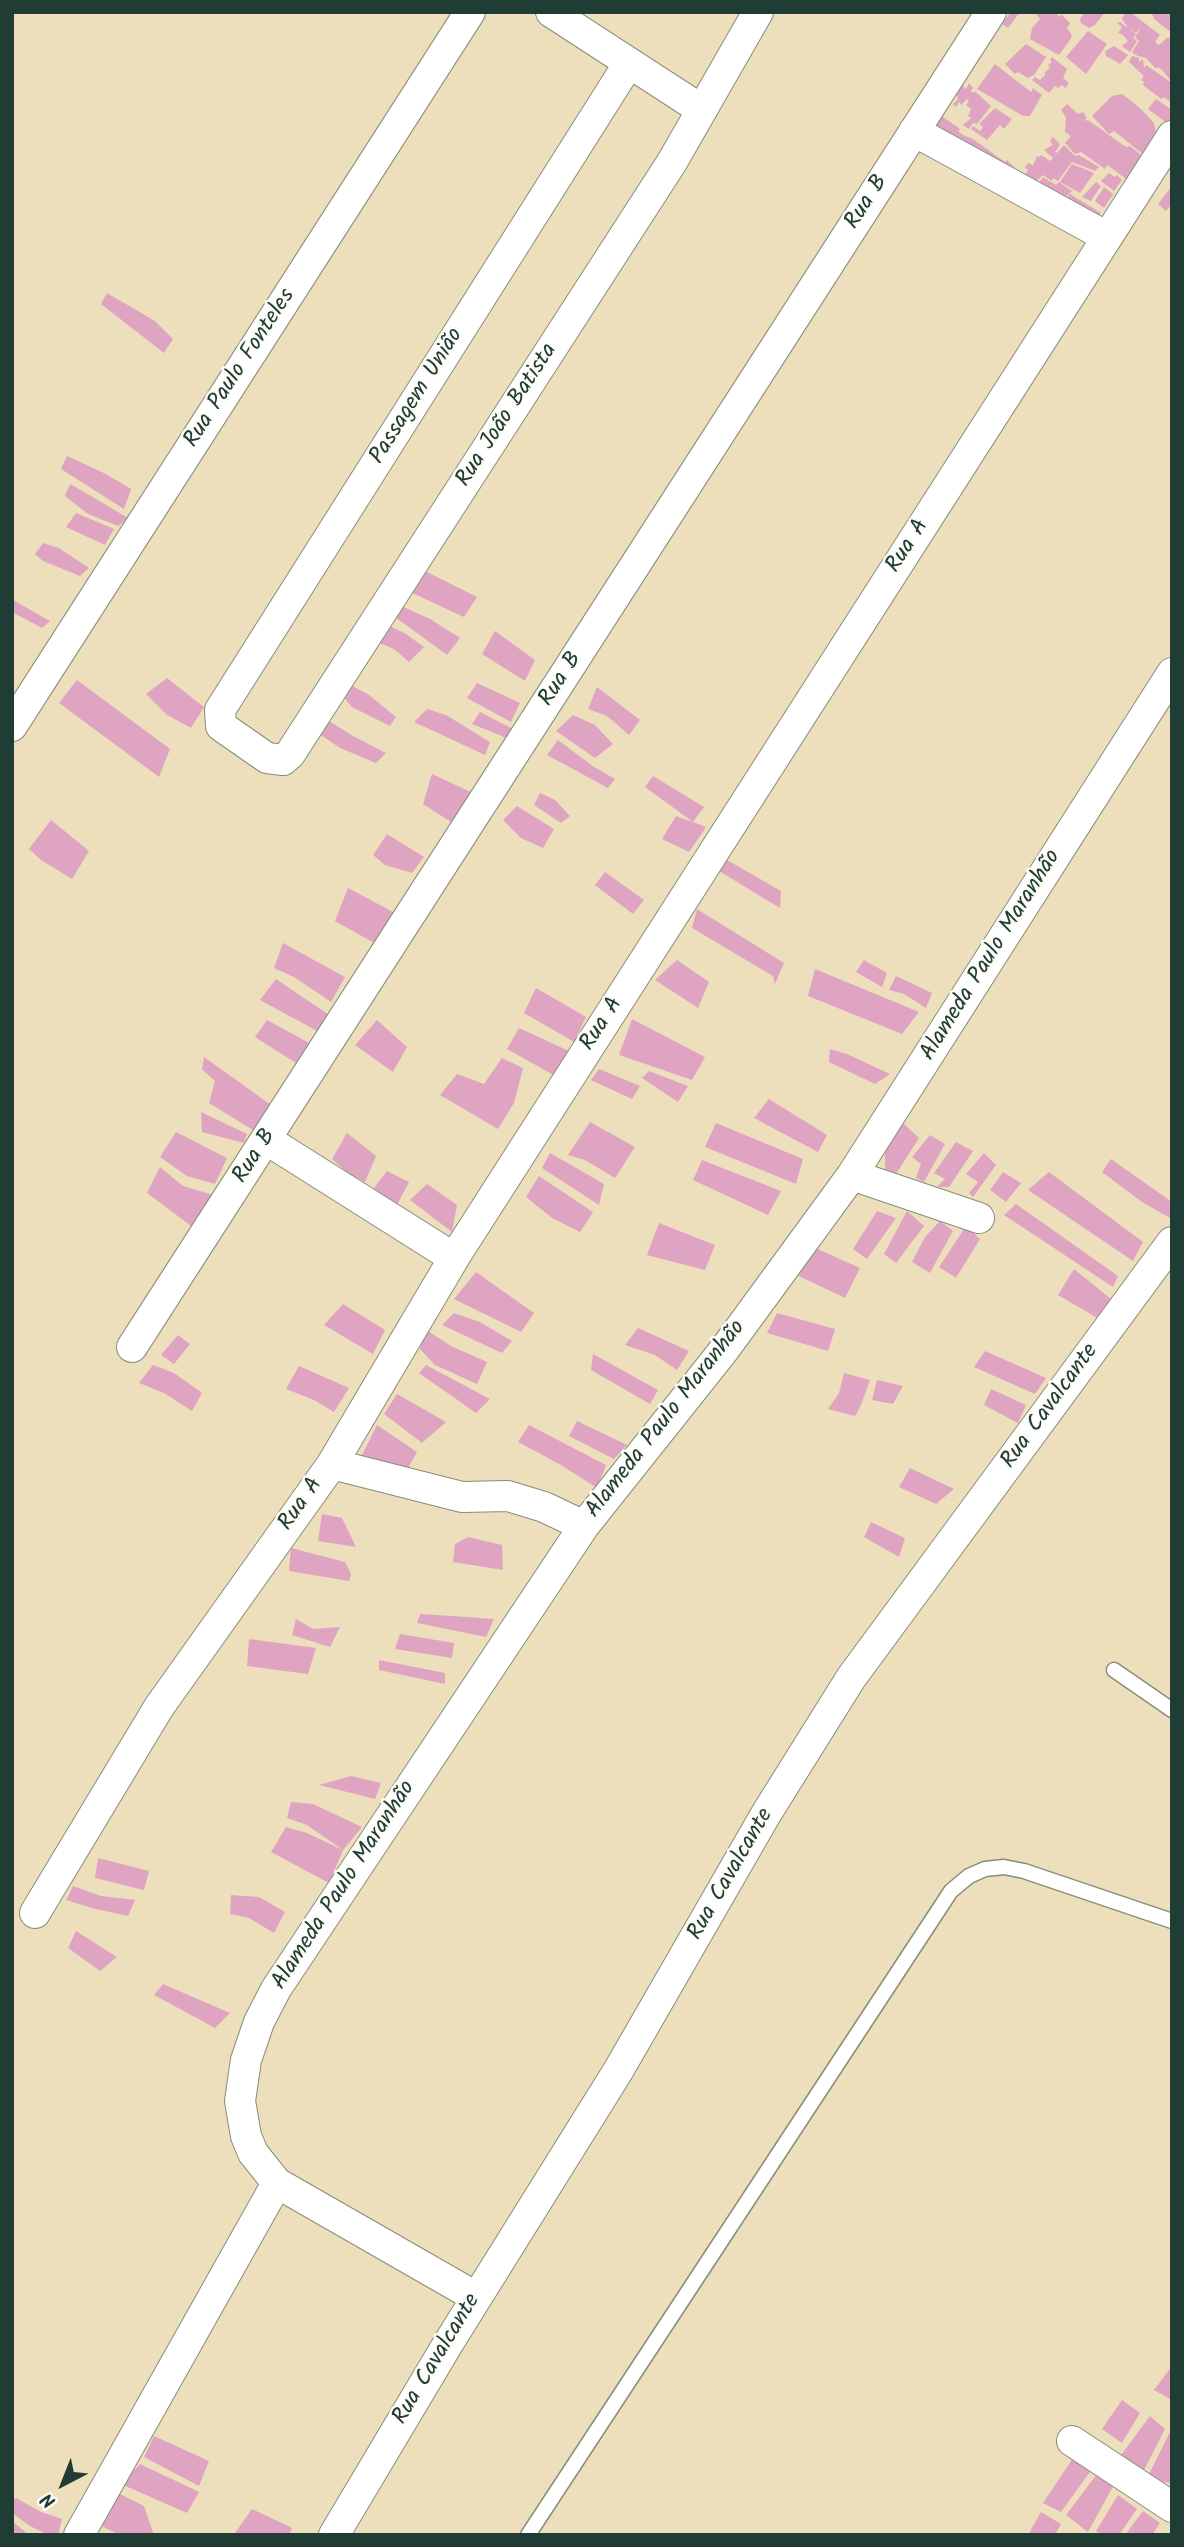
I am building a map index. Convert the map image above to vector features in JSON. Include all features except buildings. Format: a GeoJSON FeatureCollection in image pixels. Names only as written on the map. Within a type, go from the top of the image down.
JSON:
{"type":"FeatureCollection","features":[{"type":"Feature","properties":{"kind":"street","name":"Rua Paulo Fonteles"},"geometry":{"type":"LineString","coordinates":[[12,726],[470,12]]}},
{"type":"Feature","properties":{"kind":"street"},"geometry":{"type":"LineString","coordinates":[[551,12],[702,110]]}},
{"type":"Feature","properties":{"kind":"street","name":"Rua João Batista"},"geometry":{"type":"LineString","coordinates":[[228,732],[267,758],[283,760],[290,754],[665,173],[758,12]]}},
{"type":"Feature","properties":{"kind":"street","name":"Rua B"},"geometry":{"type":"LineString","coordinates":[[132,1347],[991,12]]}},
{"type":"Feature","properties":{"kind":"street","name":"Passagem União"},"geometry":{"type":"LineString","coordinates":[[228,732],[221,726],[220,710],[629,63]]}},
{"type":"Feature","properties":{"kind":"street"},"geometry":{"type":"LineString","coordinates":[[914,131],[1107,237]]}},
{"type":"Feature","properties":{"kind":"street","name":"Rua A"},"geometry":{"type":"LineString","coordinates":[[35,1913],[159,1707],[331,1464],[454,1258],[1172,136]]}},
{"type":"Feature","properties":{"kind":"street","name":"Alameda Paulo Maranhão"},"geometry":{"type":"LineString","coordinates":[[476,2297],[277,2183],[253,2153],[246,2136],[240,2101],[246,2060],[259,2022],[276,1989],[584,1526],[724,1350],[852,1175],[1172,673]]}},
{"type":"Feature","properties":{"kind":"street"},"geometry":{"type":"LineString","coordinates":[[267,1140],[454,1258]]}},
{"type":"Feature","properties":{"kind":"street"},"geometry":{"type":"LineString","coordinates":[[852,1175],[979,1218]]}},
{"type":"Feature","properties":{"kind":"street","name":"Rua Cavalcante"},"geometry":{"type":"LineString","coordinates":[[334,2535],[476,2297],[618,2071],[766,1814],[851,1678],[1172,1242]]}},
{"type":"Feature","properties":{"kind":"street"},"geometry":{"type":"LineString","coordinates":[[331,1464],[462,1497],[508,1496],[544,1507],[584,1526]]}},
{"type":"Feature","properties":{"kind":"street"},"geometry":{"type":"LineString","coordinates":[[79,2535],[277,2183]]}},
{"type":"Feature","properties":{"kind":"street"},"geometry":{"type":"LineString","coordinates":[[1072,2441],[1172,2507]]}},
{"type":"Feature","properties":{"kind":"lane"},"geometry":{"type":"LineString","coordinates":[[1114,1670],[1172,1710]]}},
{"type":"Feature","properties":{"kind":"lane"},"geometry":{"type":"LineString","coordinates":[[528,2535],[951,1891],[969,1876],[985,1869],[1004,1867],[1024,1871],[1172,1921]]}}]}
